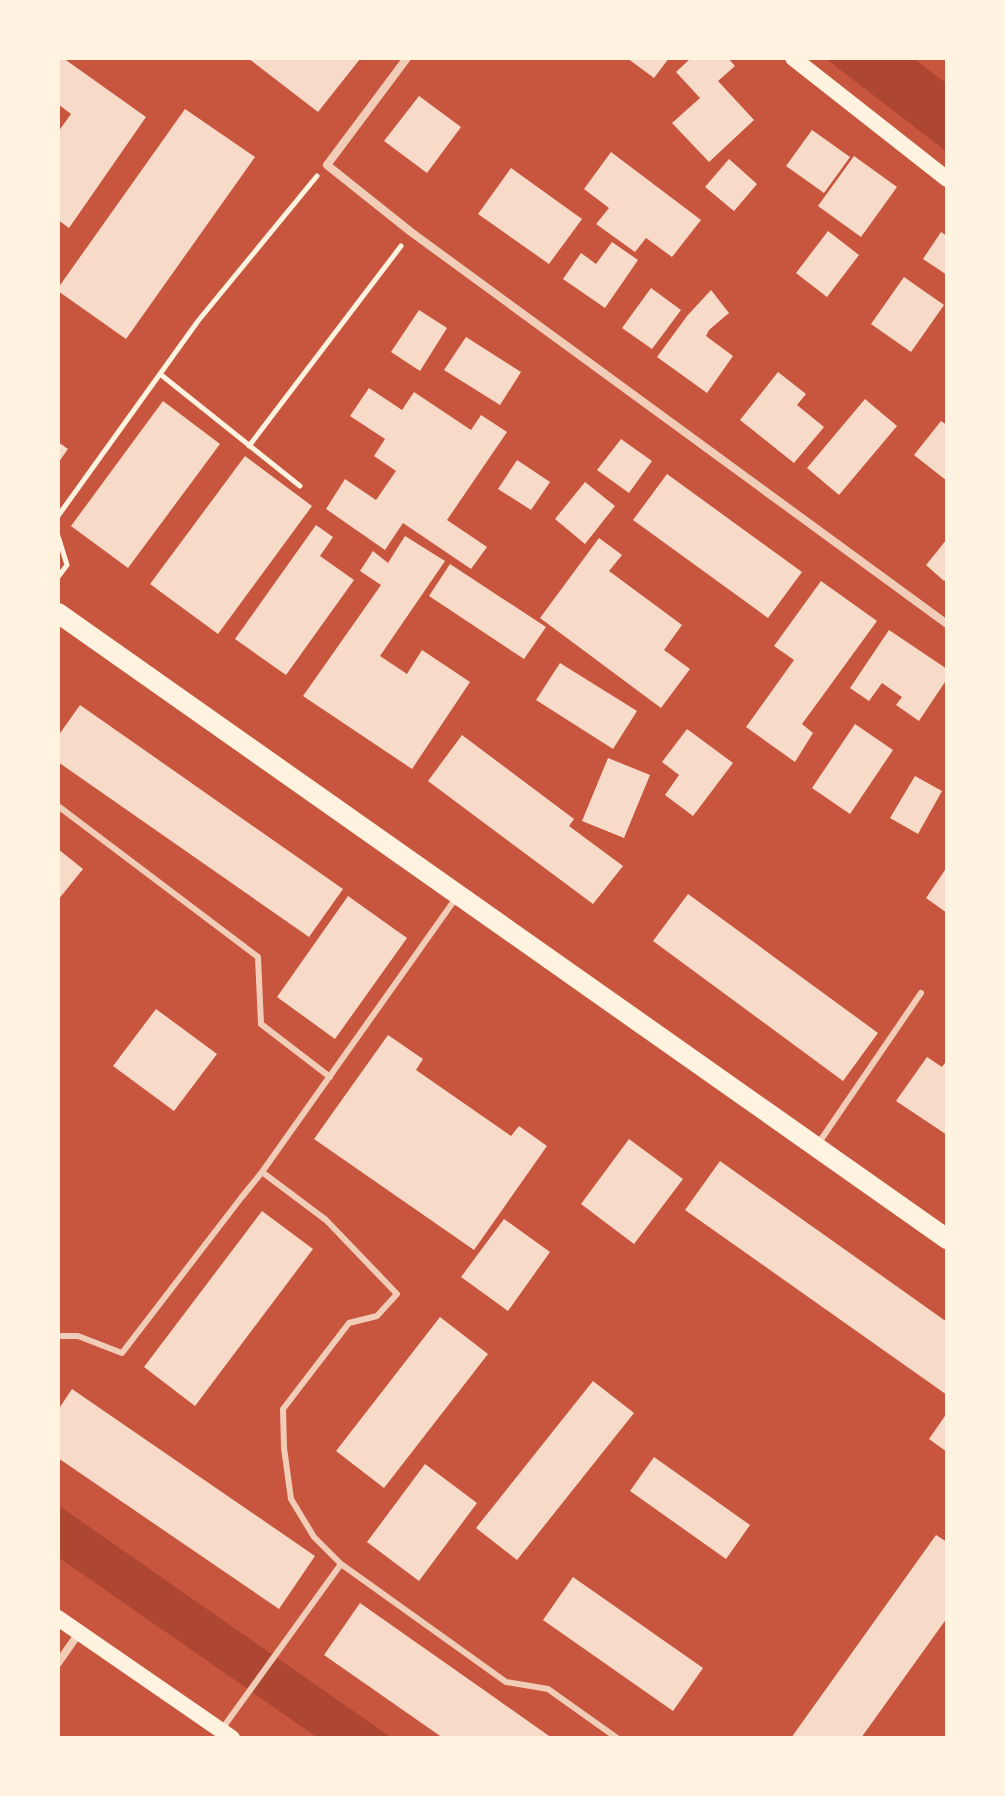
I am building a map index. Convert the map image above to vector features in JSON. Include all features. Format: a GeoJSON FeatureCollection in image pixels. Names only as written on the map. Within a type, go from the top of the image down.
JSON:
{"type":"FeatureCollection","features":[{"type":"Feature","properties":{"kind":"main road"},"geometry":{"type":"LineString","coordinates":[[793,58],[947,179]]}},
{"type":"Feature","properties":{"kind":"main road"},"geometry":{"type":"LineString","coordinates":[[58,613],[947,1239]]}},
{"type":"Feature","properties":{"kind":"main road"},"geometry":{"type":"LineString","coordinates":[[58,1618],[226,1734]]}},
{"type":"Feature","properties":{"kind":"street"},"geometry":{"type":"LineString","coordinates":[[407,58],[327,165],[411,232],[947,624]]}},
{"type":"Feature","properties":{"kind":"street"},"geometry":{"type":"LineString","coordinates":[[58,1663],[79,1633]]}},
{"type":"Feature","properties":{"kind":"lane"},"geometry":{"type":"LineString","coordinates":[[58,806],[258,957],[261,1024],[330,1077]]}},
{"type":"Feature","properties":{"kind":"lane"},"geometry":{"type":"LineString","coordinates":[[58,1336],[78,1336],[122,1353],[262,1172],[458,895]]}},
{"type":"Feature","properties":{"kind":"lane"},"geometry":{"type":"LineString","coordinates":[[816,1147],[921,993]]}},
{"type":"Feature","properties":{"kind":"lane"},"geometry":{"type":"LineString","coordinates":[[262,1172],[326,1220],[397,1294],[377,1316],[349,1323],[283,1409],[284,1448],[291,1499],[314,1537],[341,1564],[506,1682],[548,1689],[617,1738]]}},
{"type":"Feature","properties":{"kind":"lane"},"geometry":{"type":"LineString","coordinates":[[226,1734],[341,1564]]}},
{"type":"Feature","properties":{"kind":"path"},"geometry":{"type":"LineString","coordinates":[[58,516],[198,321],[327,165]]}},
{"type":"Feature","properties":{"kind":"path"},"geometry":{"type":"LineString","coordinates":[[249,446],[411,232]]}},
{"type":"Feature","properties":{"kind":"path"},"geometry":{"type":"LineString","coordinates":[[160,374],[300,486]]}},
{"type":"Feature","properties":{"kind":"path"},"geometry":{"type":"LineString","coordinates":[[58,536],[67,565],[58,577]]}},
{"type":"Feature","properties":{"kind":"shaded area"},"geometry":{"type":"Polygon","coordinates":[[[825,58],[913,58],[947,84],[947,152],[825,58]]]}},
{"type":"Feature","properties":{"kind":"shaded area"},"geometry":{"type":"Polygon","coordinates":[[[58,1505],[392,1738],[318,1738],[58,1557],[58,1505]]]}},
{"type":"Feature","properties":{"kind":"building"},"geometry":{"type":"Polygon","coordinates":[[[58,58],[63,58],[146,117],[69,228],[58,220],[58,132],[71,114],[58,104],[58,58]]]}},
{"type":"Feature","properties":{"kind":"building"},"geometry":{"type":"Polygon","coordinates":[[[248,58],[358,58],[360,59],[318,112],[248,58]]]}},
{"type":"Feature","properties":{"kind":"building"},"geometry":{"type":"Polygon","coordinates":[[[627,58],[669,58],[654,78],[627,58]]]}},
{"type":"Feature","properties":{"kind":"building"},"geometry":{"type":"Polygon","coordinates":[[[691,58],[728,58],[735,66],[718,81],[754,120],[709,162],[672,123],[700,98],[676,72],[691,58]]]}},
{"type":"Feature","properties":{"kind":"building"},"geometry":{"type":"Polygon","coordinates":[[[419,96],[461,127],[427,173],[384,141],[419,96]]]}},
{"type":"Feature","properties":{"kind":"building"},"geometry":{"type":"Polygon","coordinates":[[[185,109],[255,157],[126,339],[58,288],[185,109]]]}},
{"type":"Feature","properties":{"kind":"building"},"geometry":{"type":"Polygon","coordinates":[[[812,130],[850,157],[824,193],[786,166],[812,130]]]}},
{"type":"Feature","properties":{"kind":"building"},"geometry":{"type":"Polygon","coordinates":[[[611,152],[701,220],[672,257],[646,238],[635,252],[596,224],[609,208],[584,189],[611,152]]]}},
{"type":"Feature","properties":{"kind":"building"},"geometry":{"type":"Polygon","coordinates":[[[854,156],[897,187],[861,237],[818,206],[854,156]]]}},
{"type":"Feature","properties":{"kind":"building"},"geometry":{"type":"Polygon","coordinates":[[[729,159],[757,184],[734,211],[705,187],[729,159]]]}},
{"type":"Feature","properties":{"kind":"building"},"geometry":{"type":"Polygon","coordinates":[[[511,168],[582,219],[549,264],[478,214],[511,168]]]}},
{"type":"Feature","properties":{"kind":"building"},"geometry":{"type":"Polygon","coordinates":[[[828,231],[859,255],[827,297],[796,273],[828,231]]]}},
{"type":"Feature","properties":{"kind":"building"},"geometry":{"type":"Polygon","coordinates":[[[941,232],[947,236],[947,275],[923,259],[941,232]]]}},
{"type":"Feature","properties":{"kind":"building"},"geometry":{"type":"Polygon","coordinates":[[[612,242],[638,260],[605,308],[563,279],[581,253],[596,264],[612,242]]]}},
{"type":"Feature","properties":{"kind":"building"},"geometry":{"type":"Polygon","coordinates":[[[904,277],[944,305],[911,352],[871,324],[904,277]]]}},
{"type":"Feature","properties":{"kind":"building"},"geometry":{"type":"Polygon","coordinates":[[[651,288],[681,310],[652,349],[622,328],[651,288]]]}},
{"type":"Feature","properties":{"kind":"building"},"geometry":{"type":"Polygon","coordinates":[[[711,290],[729,313],[706,336],[733,356],[707,393],[657,357],[711,290]]]}},
{"type":"Feature","properties":{"kind":"building"},"geometry":{"type":"Polygon","coordinates":[[[419,310],[447,328],[420,371],[391,352],[419,310]]]}},
{"type":"Feature","properties":{"kind":"building"},"geometry":{"type":"Polygon","coordinates":[[[466,337],[521,372],[500,405],[444,370],[466,337]]]}},
{"type":"Feature","properties":{"kind":"building"},"geometry":{"type":"Polygon","coordinates":[[[778,372],[806,394],[797,405],[824,427],[794,463],[740,420],[778,372]]]}},
{"type":"Feature","properties":{"kind":"building"},"geometry":{"type":"Polygon","coordinates":[[[369,388],[402,410],[414,392],[471,430],[481,415],[507,432],[447,520],[487,547],[471,569],[403,523],[385,550],[326,509],[345,479],[376,500],[396,471],[374,456],[385,439],[350,416],[369,388]]]}},
{"type":"Feature","properties":{"kind":"building"},"geometry":{"type":"Polygon","coordinates":[[[865,399],[897,426],[839,495],[807,468],[865,399]]]}},
{"type":"Feature","properties":{"kind":"building"},"geometry":{"type":"Polygon","coordinates":[[[163,401],[220,444],[128,568],[71,526],[163,401]]]}},
{"type":"Feature","properties":{"kind":"building"},"geometry":{"type":"Polygon","coordinates":[[[941,421],[947,425],[947,481],[914,455],[941,421]]]}},
{"type":"Feature","properties":{"kind":"building"},"geometry":{"type":"Polygon","coordinates":[[[621,439],[652,461],[629,493],[597,470],[621,439]]]}},
{"type":"Feature","properties":{"kind":"building"},"geometry":{"type":"Polygon","coordinates":[[[58,442],[68,449],[58,463],[58,442]]]}},
{"type":"Feature","properties":{"kind":"building"},"geometry":{"type":"Polygon","coordinates":[[[245,456],[312,506],[218,634],[150,584],[245,456]]]}},
{"type":"Feature","properties":{"kind":"building"},"geometry":{"type":"Polygon","coordinates":[[[517,460],[550,482],[531,510],[498,489],[517,460]]]}},
{"type":"Feature","properties":{"kind":"building"},"geometry":{"type":"Polygon","coordinates":[[[667,474],[802,572],[768,618],[633,520],[667,474]]]}},
{"type":"Feature","properties":{"kind":"building"},"geometry":{"type":"Polygon","coordinates":[[[585,482],[615,506],[585,544],[555,519],[585,482]]]}},
{"type":"Feature","properties":{"kind":"building"},"geometry":{"type":"Polygon","coordinates":[[[316,525],[333,537],[320,556],[354,580],[286,675],[235,639],[316,525]]]}},
{"type":"Feature","properties":{"kind":"building"},"geometry":{"type":"Polygon","coordinates":[[[405,536],[445,561],[380,656],[407,674],[422,650],[470,682],[412,769],[303,696],[381,585],[360,571],[373,551],[388,563],[405,536]]]}},
{"type":"Feature","properties":{"kind":"building"},"geometry":{"type":"Polygon","coordinates":[[[599,538],[622,555],[609,571],[682,625],[664,650],[690,669],[661,708],[540,618],[599,538]]]}},
{"type":"Feature","properties":{"kind":"building"},"geometry":{"type":"Polygon","coordinates":[[[947,539],[947,578],[944,581],[926,565],[947,539]]]}},
{"type":"Feature","properties":{"kind":"building"},"geometry":{"type":"Polygon","coordinates":[[[450,564],[546,627],[524,659],[429,596],[450,564]]]}},
{"type":"Feature","properties":{"kind":"building"},"geometry":{"type":"Polygon","coordinates":[[[821,581],[877,621],[802,724],[813,733],[795,762],[746,727],[794,660],[774,646],[821,581]]]}},
{"type":"Feature","properties":{"kind":"building"},"geometry":{"type":"Polygon","coordinates":[[[889,630],[947,669],[947,679],[919,721],[896,705],[902,697],[882,683],[869,701],[850,688],[889,630]]]}},
{"type":"Feature","properties":{"kind":"building"},"geometry":{"type":"Polygon","coordinates":[[[560,663],[637,711],[613,749],[536,700],[560,663]]]}},
{"type":"Feature","properties":{"kind":"building"},"geometry":{"type":"Polygon","coordinates":[[[80,705],[343,889],[309,937],[58,762],[58,736],[80,705]]]}},
{"type":"Feature","properties":{"kind":"building"},"geometry":{"type":"Polygon","coordinates":[[[855,724],[893,750],[850,814],[812,788],[855,724]]]}},
{"type":"Feature","properties":{"kind":"building"},"geometry":{"type":"Polygon","coordinates":[[[687,729],[733,763],[693,816],[665,795],[679,775],[662,762],[687,729]]]}},
{"type":"Feature","properties":{"kind":"building"},"geometry":{"type":"Polygon","coordinates":[[[462,735],[574,819],[569,826],[623,866],[593,904],[428,781],[462,735]]]}},
{"type":"Feature","properties":{"kind":"building"},"geometry":{"type":"Polygon","coordinates":[[[608,758],[650,775],[624,838],[582,821],[608,758]]]}},
{"type":"Feature","properties":{"kind":"building"},"geometry":{"type":"Polygon","coordinates":[[[915,776],[942,791],[918,834],[890,818],[915,776]]]}},
{"type":"Feature","properties":{"kind":"building"},"geometry":{"type":"Polygon","coordinates":[[[58,849],[83,869],[58,900],[58,849]]]}},
{"type":"Feature","properties":{"kind":"building"},"geometry":{"type":"Polygon","coordinates":[[[947,867],[947,913],[926,898],[947,867]]]}},
{"type":"Feature","properties":{"kind":"building"},"geometry":{"type":"Polygon","coordinates":[[[688,894],[878,1033],[843,1081],[653,941],[688,894]]]}},
{"type":"Feature","properties":{"kind":"building"},"geometry":{"type":"Polygon","coordinates":[[[348,896],[407,938],[335,1039],[277,997],[348,896]]]}},
{"type":"Feature","properties":{"kind":"building"},"geometry":{"type":"Polygon","coordinates":[[[156,1009],[217,1054],[174,1111],[113,1066],[156,1009]]]}},
{"type":"Feature","properties":{"kind":"building"},"geometry":{"type":"Polygon","coordinates":[[[388,1035],[423,1059],[416,1070],[511,1136],[519,1126],[547,1146],[474,1250],[314,1139],[388,1035]]]}},
{"type":"Feature","properties":{"kind":"building"},"geometry":{"type":"Polygon","coordinates":[[[927,1057],[942,1067],[947,1060],[947,1135],[896,1101],[927,1057]]]}},
{"type":"Feature","properties":{"kind":"building"},"geometry":{"type":"Polygon","coordinates":[[[629,1139],[683,1179],[634,1244],[581,1204],[629,1139]]]}},
{"type":"Feature","properties":{"kind":"building"},"geometry":{"type":"Polygon","coordinates":[[[720,1161],[947,1322],[947,1395],[685,1210],[720,1161]]]}},
{"type":"Feature","properties":{"kind":"building"},"geometry":{"type":"Polygon","coordinates":[[[262,1211],[313,1249],[195,1406],[144,1367],[262,1211]]]}},
{"type":"Feature","properties":{"kind":"building"},"geometry":{"type":"Polygon","coordinates":[[[504,1219],[550,1252],[508,1311],[461,1277],[504,1219]]]}},
{"type":"Feature","properties":{"kind":"building"},"geometry":{"type":"Polygon","coordinates":[[[440,1317],[488,1354],[384,1488],[336,1451],[440,1317]]]}},
{"type":"Feature","properties":{"kind":"building"},"geometry":{"type":"Polygon","coordinates":[[[593,1381],[634,1413],[517,1560],[476,1528],[593,1381]]]}},
{"type":"Feature","properties":{"kind":"building"},"geometry":{"type":"Polygon","coordinates":[[[72,1389],[315,1556],[279,1609],[58,1458],[58,1410],[72,1389]]]}},
{"type":"Feature","properties":{"kind":"building"},"geometry":{"type":"Polygon","coordinates":[[[947,1413],[947,1452],[929,1439],[947,1413]]]}},
{"type":"Feature","properties":{"kind":"building"},"geometry":{"type":"Polygon","coordinates":[[[654,1457],[750,1525],[726,1559],[630,1491],[654,1457]]]}},
{"type":"Feature","properties":{"kind":"building"},"geometry":{"type":"Polygon","coordinates":[[[425,1464],[477,1503],[419,1581],[367,1542],[425,1464]]]}},
{"type":"Feature","properties":{"kind":"building"},"geometry":{"type":"Polygon","coordinates":[[[936,1535],[947,1542],[947,1618],[861,1738],[791,1738],[936,1535]]]}},
{"type":"Feature","properties":{"kind":"building"},"geometry":{"type":"Polygon","coordinates":[[[573,1577],[703,1668],[673,1711],[543,1620],[573,1577]]]}},
{"type":"Feature","properties":{"kind":"building"},"geometry":{"type":"Polygon","coordinates":[[[360,1603],[552,1738],[443,1738],[324,1655],[360,1603]]]}}]}
